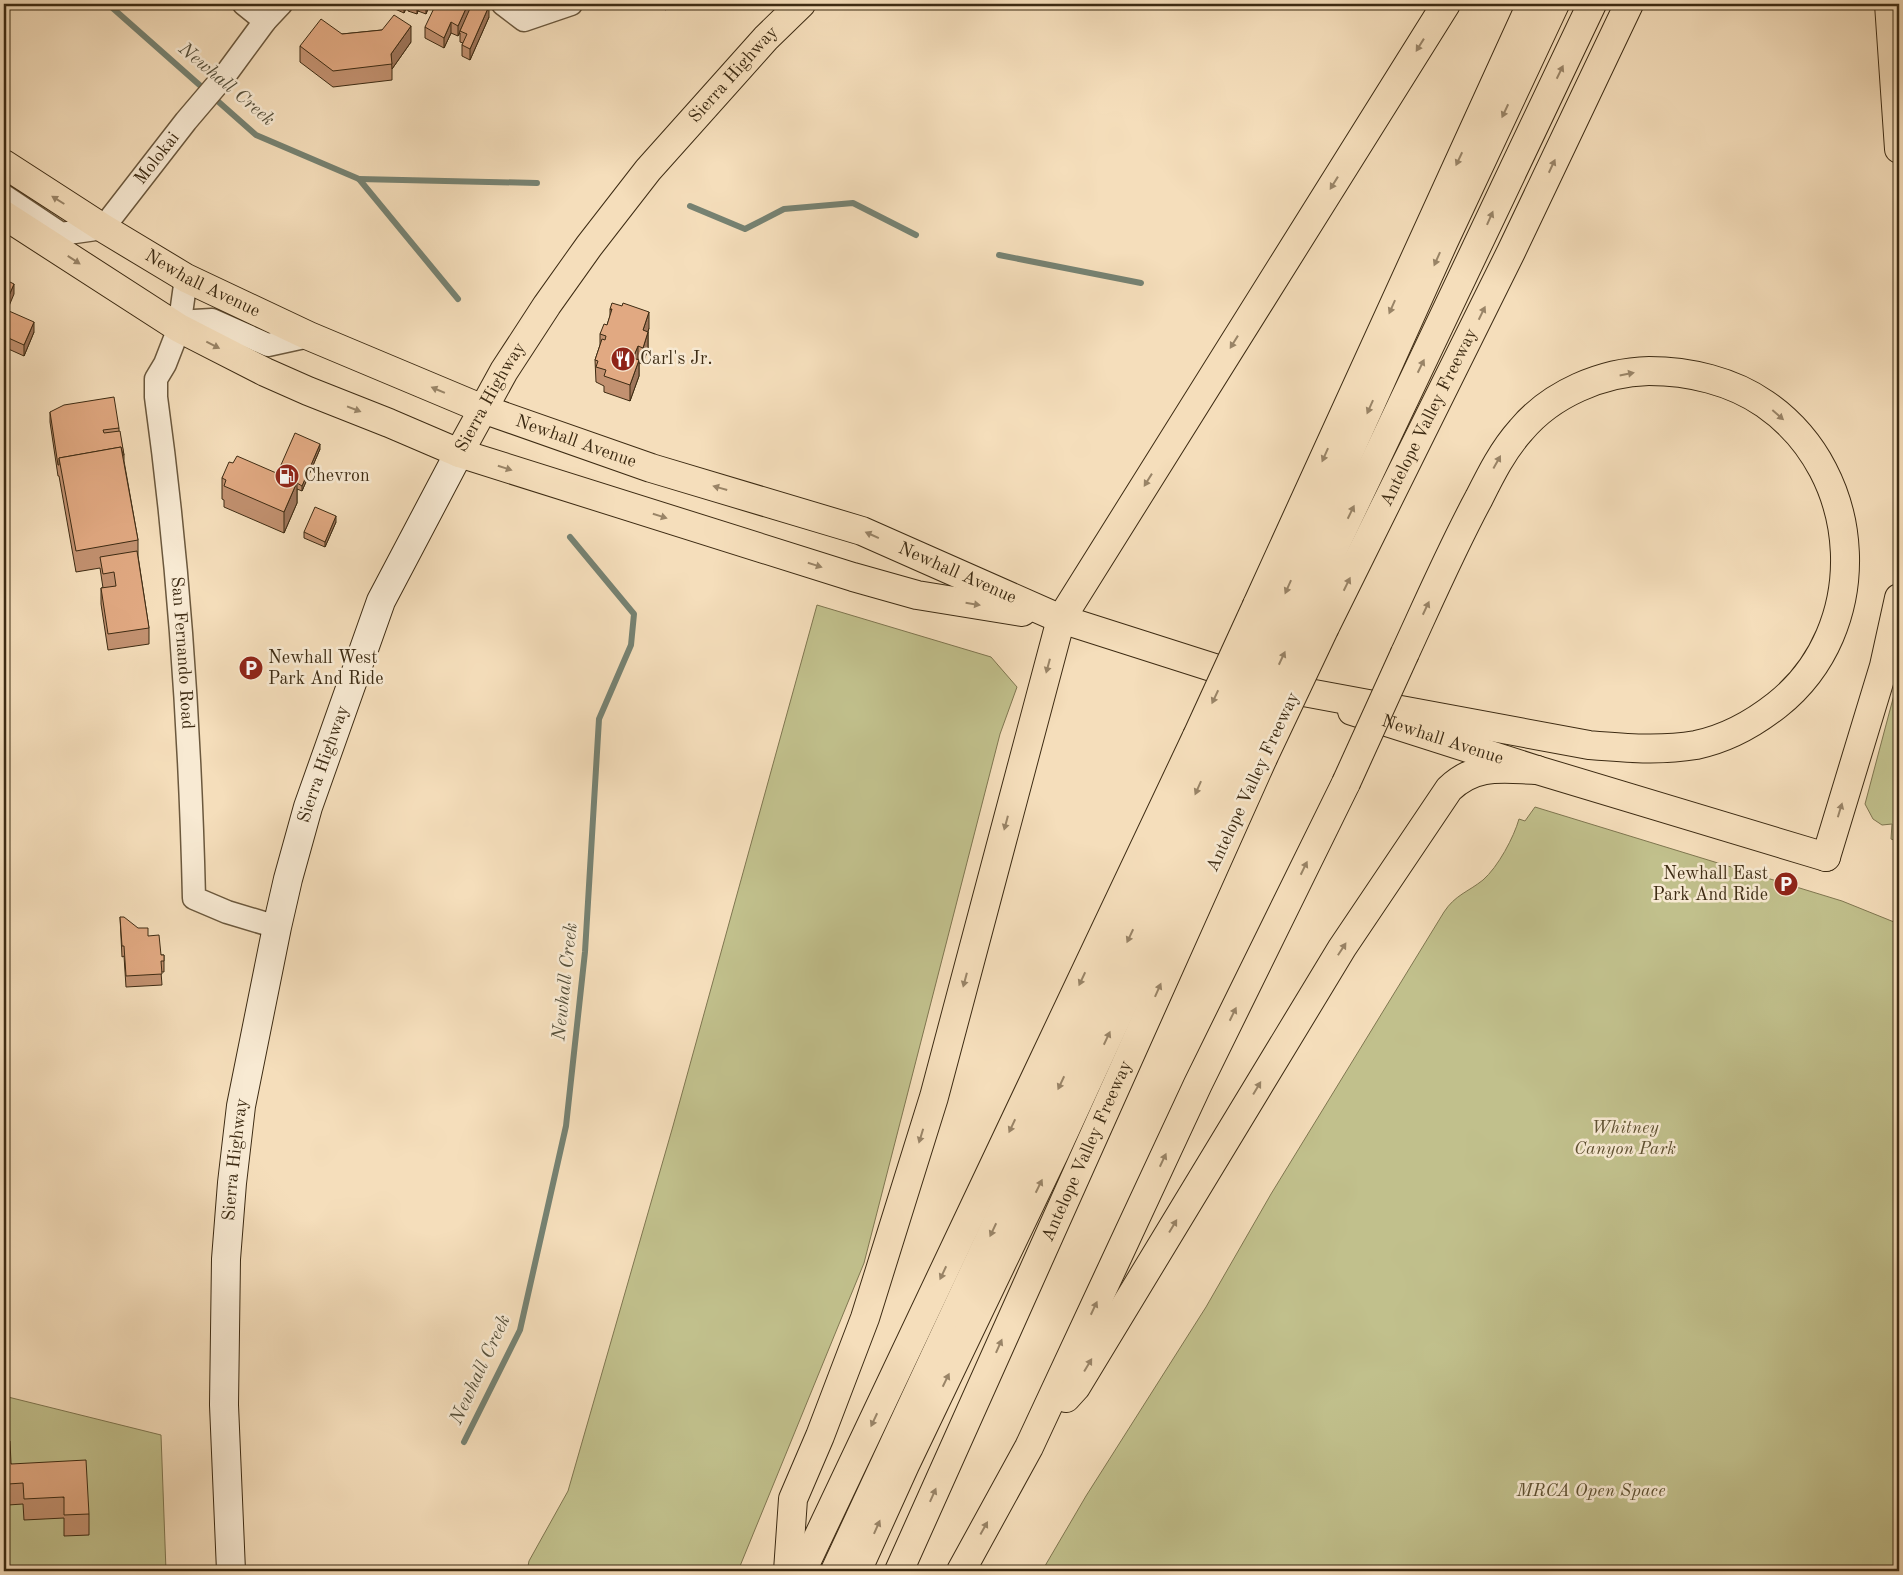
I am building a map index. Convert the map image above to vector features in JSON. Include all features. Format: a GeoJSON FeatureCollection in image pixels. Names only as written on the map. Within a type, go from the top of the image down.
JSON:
{"type":"FeatureCollection","features":[{"type":"Feature","properties":{"kind":"main road","name":"Sierra Highway"},"geometry":{"type":"LineString","coordinates":[[231,1571],[224,1405],[226,1260],[241,1106],[277,926],[308,806],[381,600],[482,409],[523,342],[589,246],[648,170],[766,38],[801,4]]}},
{"type":"Feature","properties":{"kind":"main road"},"geometry":{"type":"LineString","coordinates":[[788,1571],[792,1499],[824,1427],[865,1318],[934,1097],[1060,619],[1446,4]]}},
{"type":"Feature","properties":{"kind":"main road","name":"Antelope Valley Freeway"},"geometry":{"type":"LineString","coordinates":[[899,1571],[1229,747],[1278,612],[1531,4]]}},
{"type":"Feature","properties":{"kind":"main road"},"geometry":{"type":"LineString","coordinates":[[857,1571],[1054,1154],[1229,747],[1278,612],[1440,250],[1555,4]]}},
{"type":"Feature","properties":{"kind":"main road"},"geometry":{"type":"LineString","coordinates":[[1278,612],[1592,4]]}},
{"type":"Feature","properties":{"kind":"main road","name":"Antelope Valley Freeway"},"geometry":{"type":"LineString","coordinates":[[802,1571],[1229,747],[1325,627],[1512,252],[1629,4]]}},
{"type":"Feature","properties":{"kind":"main road"},"geometry":{"type":"LineString","coordinates":[[1888,4],[1899,149]]}},
{"type":"Feature","properties":{"kind":"main road","name":"Newhall Avenue"},"geometry":{"type":"LineString","coordinates":[[4,164],[103,228],[186,278],[309,336],[482,409],[651,468],[862,531],[1060,619],[1537,770],[1826,857],[1884,666],[1899,598]]}},
{"type":"Feature","properties":{"kind":"main road","name":"Newhall Avenue"},"geometry":{"type":"LineString","coordinates":[[4,215],[179,328],[265,372],[459,453],[853,577],[917,595],[1060,619]]}},
{"type":"Feature","properties":{"kind":"main road"},"geometry":{"type":"LineString","coordinates":[[961,1571],[1029,1447],[1198,1084],[1346,783],[1405,653],[1468,518],[1500,457],[1522,428],[1545,407],[1574,390],[1606,378],[1638,372],[1670,371],[1702,376],[1736,388],[1765,404],[1791,427],[1813,454],[1828,482],[1840,514],[1846,546],[1845,580],[1839,612],[1826,644],[1808,673],[1787,697],[1760,718],[1731,734],[1698,744],[1666,749],[1632,749],[1589,745],[1269,685]]}},
{"type":"Feature","properties":{"kind":"main road"},"geometry":{"type":"LineString","coordinates":[[835,1571],[1174,842],[1229,747]]}},
{"type":"Feature","properties":{"kind":"main road"},"geometry":{"type":"LineString","coordinates":[[1029,1447],[1076,1387],[1342,948],[1449,789],[1460,779],[1474,772],[1493,768],[1537,770]]}},
{"type":"Feature","properties":{"kind":"street"},"geometry":{"type":"LineString","coordinates":[[244,4],[265,21]]}},
{"type":"Feature","properties":{"kind":"street","name":"Molokai"},"geometry":{"type":"LineString","coordinates":[[103,228],[186,121],[226,74],[265,21],[281,4]]}},
{"type":"Feature","properties":{"kind":"street"},"geometry":{"type":"LineString","coordinates":[[503,4],[524,20],[571,4]]}},
{"type":"Feature","properties":{"kind":"street"},"geometry":{"type":"LineString","coordinates":[[4,196],[61,234],[103,228]]}},
{"type":"Feature","properties":{"kind":"street","name":"San Fernando Road"},"geometry":{"type":"LineString","coordinates":[[186,278],[179,328],[165,364],[156,379],[156,397],[176,567],[193,836],[194,898],[227,912],[277,926]]}},
{"type":"Feature","properties":{"kind":"street"},"geometry":{"type":"LineString","coordinates":[[179,328],[194,321],[212,320],[268,345],[309,336]]}},
{"type":"Feature","properties":{"kind":"green space"},"geometry":{"type":"Polygon","coordinates":[[[817,605],[991,657],[1017,687],[1000,734],[864,1263],[738,1571],[527,1571],[529,1561],[568,1491],[673,1126],[817,605]]]}},
{"type":"Feature","properties":{"kind":"green space"},"geometry":{"type":"Polygon","coordinates":[[[1899,676],[1899,842],[1891,839],[1892,824],[1882,825],[1873,819],[1865,804],[1899,676]]]}},
{"type":"Feature","properties":{"kind":"green space","name":"Whitney Canyon Park"},"geometry":{"type":"Polygon","coordinates":[[[1535,807],[1842,901],[1899,924],[1899,1571],[1042,1571],[1086,1496],[1206,1307],[1271,1194],[1444,912],[1457,898],[1489,874],[1505,851],[1519,819],[1525,821],[1535,807]]]}},
{"type":"Feature","properties":{"kind":"green space"},"geometry":{"type":"Polygon","coordinates":[[[4,1396],[161,1435],[166,1571],[4,1571],[4,1396]]]}},
{"type":"Feature","properties":{"kind":"building"},"geometry":{"type":"Polygon","coordinates":[[[436,4],[468,4],[458,26],[451,22],[444,38],[425,27],[436,4]]]}},
{"type":"Feature","properties":{"kind":"building"},"geometry":{"type":"Polygon","coordinates":[[[472,4],[489,6],[470,49],[462,45],[467,34],[460,31],[472,4]]]}},
{"type":"Feature","properties":{"kind":"building"},"geometry":{"type":"Polygon","coordinates":[[[394,15],[411,26],[391,54],[392,64],[333,71],[300,46],[321,19],[342,34],[382,30],[394,15]]]}},
{"type":"Feature","properties":{"kind":"building"},"geometry":{"type":"Polygon","coordinates":[[[4,279],[14,284],[4,307],[4,279]]]}},
{"type":"Feature","properties":{"kind":"building","name":"Carl's Jr."},"geometry":{"type":"Polygon","coordinates":[[[612,303],[622,306],[623,303],[649,312],[643,330],[648,332],[643,348],[638,346],[633,358],[639,360],[630,385],[604,376],[606,370],[596,367],[598,361],[595,360],[602,339],[605,340],[606,336],[600,334],[604,324],[607,325],[612,303]]]}},
{"type":"Feature","properties":{"kind":"building"},"geometry":{"type":"Polygon","coordinates":[[[9,311],[34,322],[24,345],[4,336],[4,323],[9,311]]]}},
{"type":"Feature","properties":{"kind":"building"},"geometry":{"type":"Polygon","coordinates":[[[114,397],[119,428],[103,430],[104,433],[120,431],[124,455],[121,447],[59,458],[58,465],[50,412],[64,405],[114,397]]]}},
{"type":"Feature","properties":{"kind":"building"},"geometry":{"type":"Polygon","coordinates":[[[295,433],[320,444],[302,486],[277,474],[295,433]]]}},
{"type":"Feature","properties":{"kind":"building"},"geometry":{"type":"Polygon","coordinates":[[[121,447],[138,540],[76,551],[59,458],[121,447]]]}},
{"type":"Feature","properties":{"kind":"building"},"geometry":{"type":"Polygon","coordinates":[[[237,456],[297,482],[284,512],[224,486],[226,480],[222,478],[229,462],[233,463],[237,456]]]}},
{"type":"Feature","properties":{"kind":"building"},"geometry":{"type":"Polygon","coordinates":[[[315,507],[336,516],[325,542],[304,532],[315,507]]]}},
{"type":"Feature","properties":{"kind":"building"},"geometry":{"type":"Polygon","coordinates":[[[137,551],[149,628],[108,634],[101,588],[116,586],[114,572],[103,574],[100,557],[137,551]]]}},
{"type":"Feature","properties":{"kind":"building"},"geometry":{"type":"Polygon","coordinates":[[[120,917],[124,917],[138,928],[148,928],[148,936],[159,935],[161,955],[164,955],[164,961],[161,961],[162,974],[126,976],[120,917]]]}},
{"type":"Feature","properties":{"kind":"building"},"geometry":{"type":"Polygon","coordinates":[[[10,1441],[11,1464],[86,1460],[89,1514],[64,1515],[64,1497],[24,1499],[23,1483],[8,1484],[7,1509],[4,1509],[4,1442],[10,1441]]]}},
{"type":"Feature","properties":{"kind":"waterway","name":"Newhall Creek"},"geometry":{"type":"LineString","coordinates":[[108,4],[256,135],[359,179],[458,299]]}},
{"type":"Feature","properties":{"kind":"waterway"},"geometry":{"type":"LineString","coordinates":[[359,179],[537,183]]}},
{"type":"Feature","properties":{"kind":"waterway"},"geometry":{"type":"LineString","coordinates":[[690,206],[745,229],[784,209],[853,203],[916,235]]}},
{"type":"Feature","properties":{"kind":"waterway"},"geometry":{"type":"LineString","coordinates":[[999,255],[1141,283]]}},
{"type":"Feature","properties":{"kind":"waterway","name":"Newhall Creek"},"geometry":{"type":"LineString","coordinates":[[464,1442],[520,1330],[566,1126],[585,952],[599,719],[631,645],[634,614],[570,537]]}},
{"type":"Feature","properties":{"kind":"place","name":"Carl's Jr."},"geometry":{"type":"Point","coordinates":[623,359]}},
{"type":"Feature","properties":{"kind":"place","name":"Chevron"},"geometry":{"type":"Point","coordinates":[287,476]}},
{"type":"Feature","properties":{"kind":"place","name":"Newhall West Park And Ride"},"geometry":{"type":"Point","coordinates":[251,668]}},
{"type":"Feature","properties":{"kind":"place","name":"Newhall East Park And Ride"},"geometry":{"type":"Point","coordinates":[1786,884]}},
{"type":"Feature","properties":{"kind":"park label","name":"MRCA Open Space"},"geometry":{"type":"Point","coordinates":[1591,1491]}}]}
